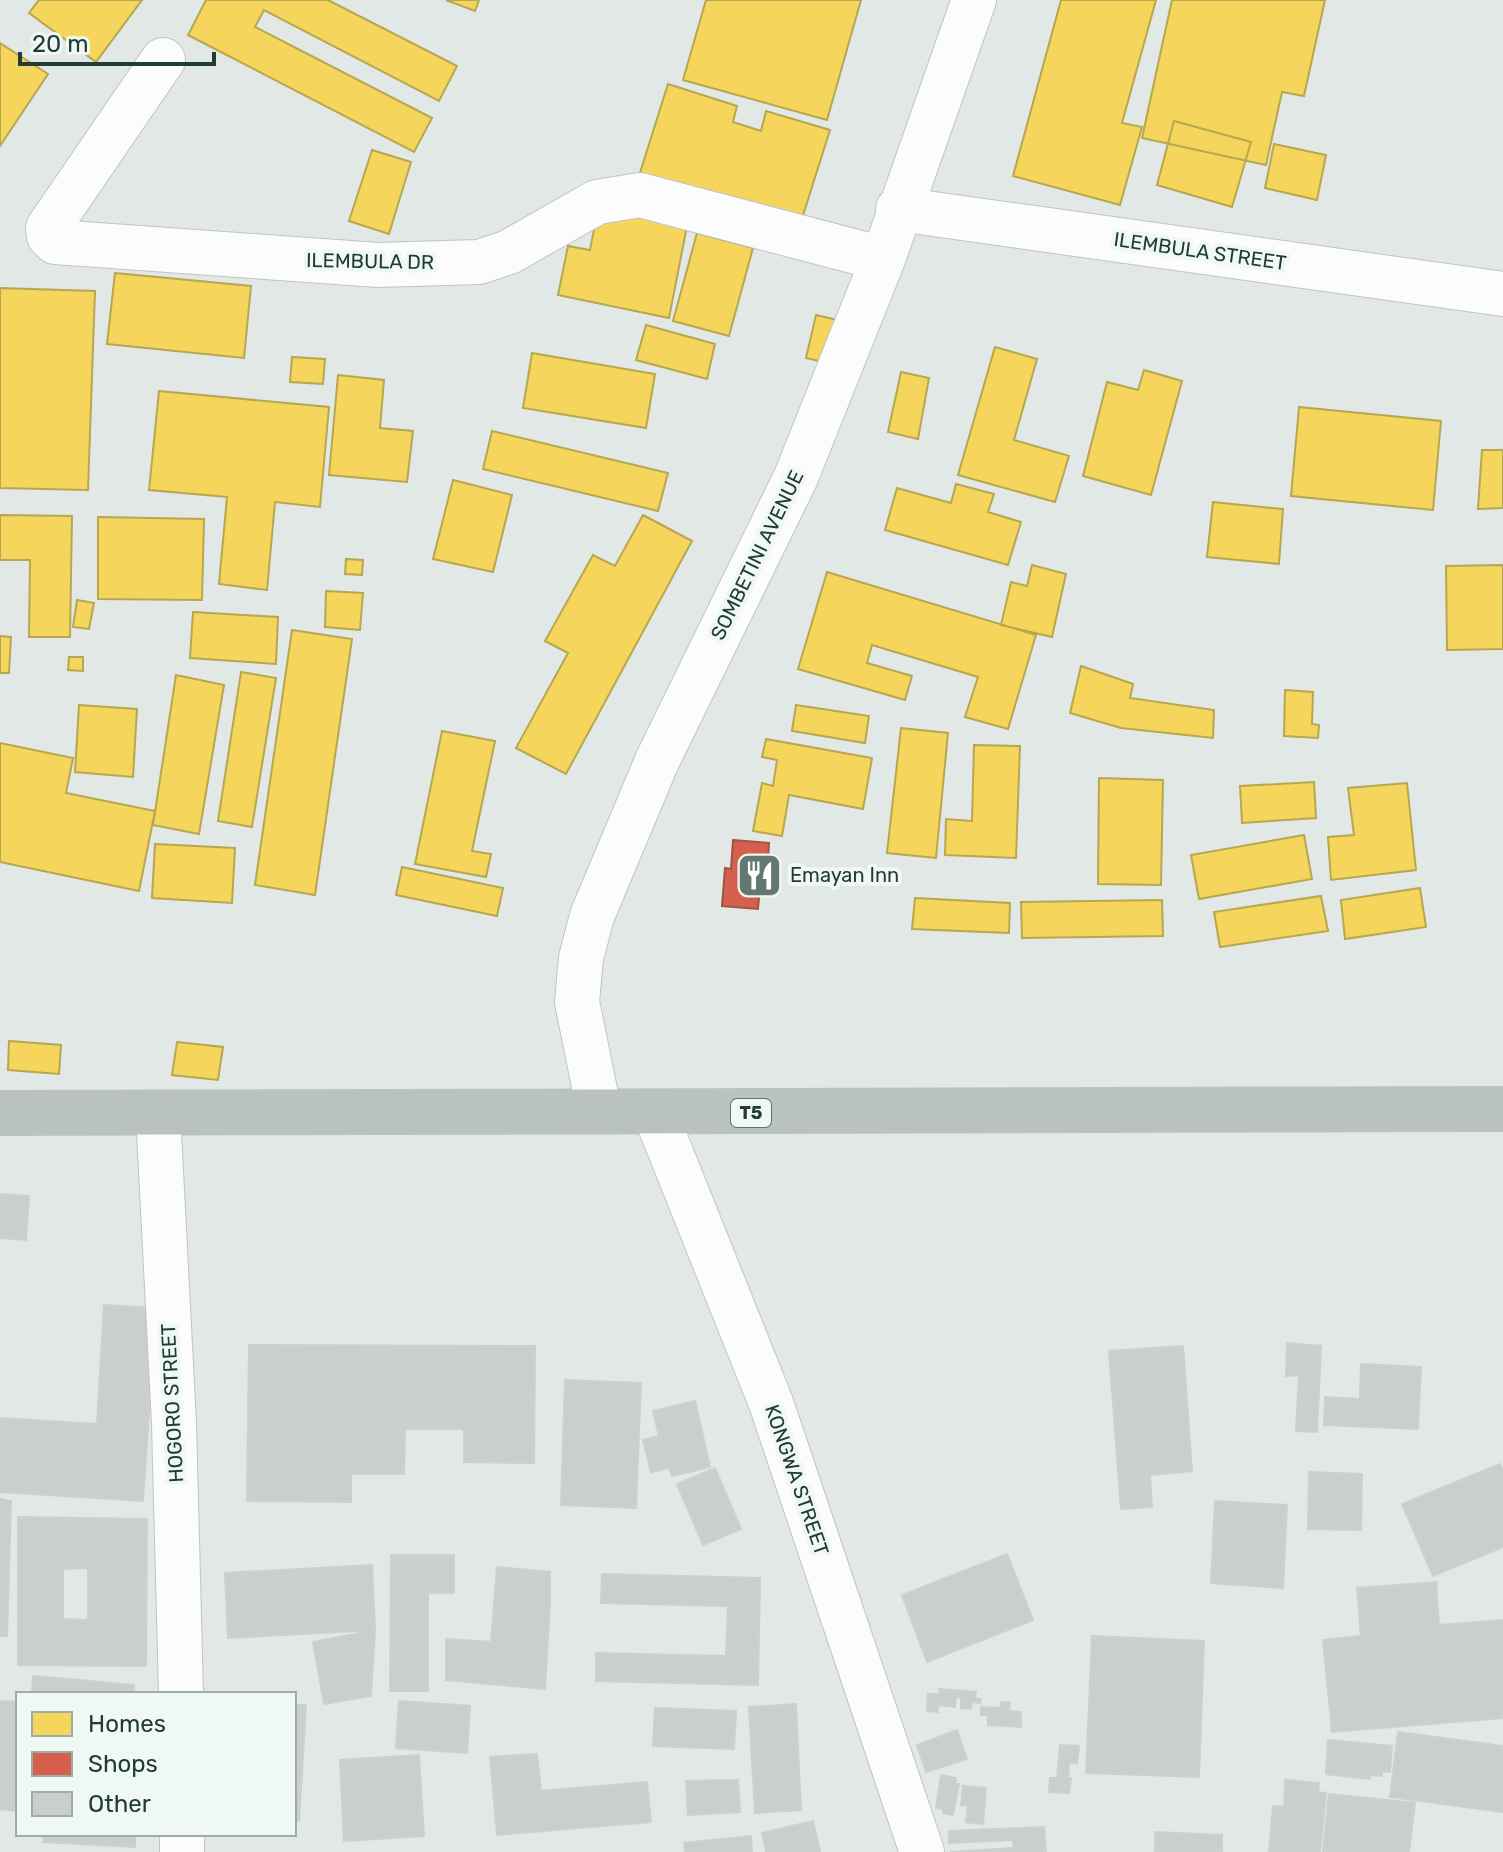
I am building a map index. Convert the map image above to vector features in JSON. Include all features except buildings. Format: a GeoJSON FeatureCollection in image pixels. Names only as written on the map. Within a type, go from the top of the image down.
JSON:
{"type":"FeatureCollection","features":[{"type":"Feature","properties":{"kind":"highway","name":"T5"},"geometry":{"type":"LineString","coordinates":[[0,1113],[1503,1109]]}},
{"type":"Feature","properties":{"kind":"street","name":"SOMBETINI AVENUE"},"geometry":{"type":"LineString","coordinates":[[599,1110],[577,1002],[581,958],[592,916],[657,761],[796,477],[883,259],[898,209],[974,0]]}},
{"type":"Feature","properties":{"kind":"street","name":"ILEMBULA DR"},"geometry":{"type":"LineString","coordinates":[[163,60],[48,228],[49,236],[55,242],[378,265],[479,262],[509,252],[597,202],[640,195],[883,259]]}},
{"type":"Feature","properties":{"kind":"street","name":"ILEMBULA STREET"},"geometry":{"type":"LineString","coordinates":[[898,209],[1503,294]]}},
{"type":"Feature","properties":{"kind":"street","name":"HOGORO STREET"},"geometry":{"type":"LineString","coordinates":[[158,1113],[174,1423],[181,1692]]}},
{"type":"Feature","properties":{"kind":"street","name":"KONGWA STREET"},"geometry":{"type":"LineString","coordinates":[[655,1113],[771,1403],[922,1852]]}},
{"type":"Feature","properties":{"kind":"place","name":"Emayan Inn"},"geometry":{"type":"Point","coordinates":[759,875]}}]}
